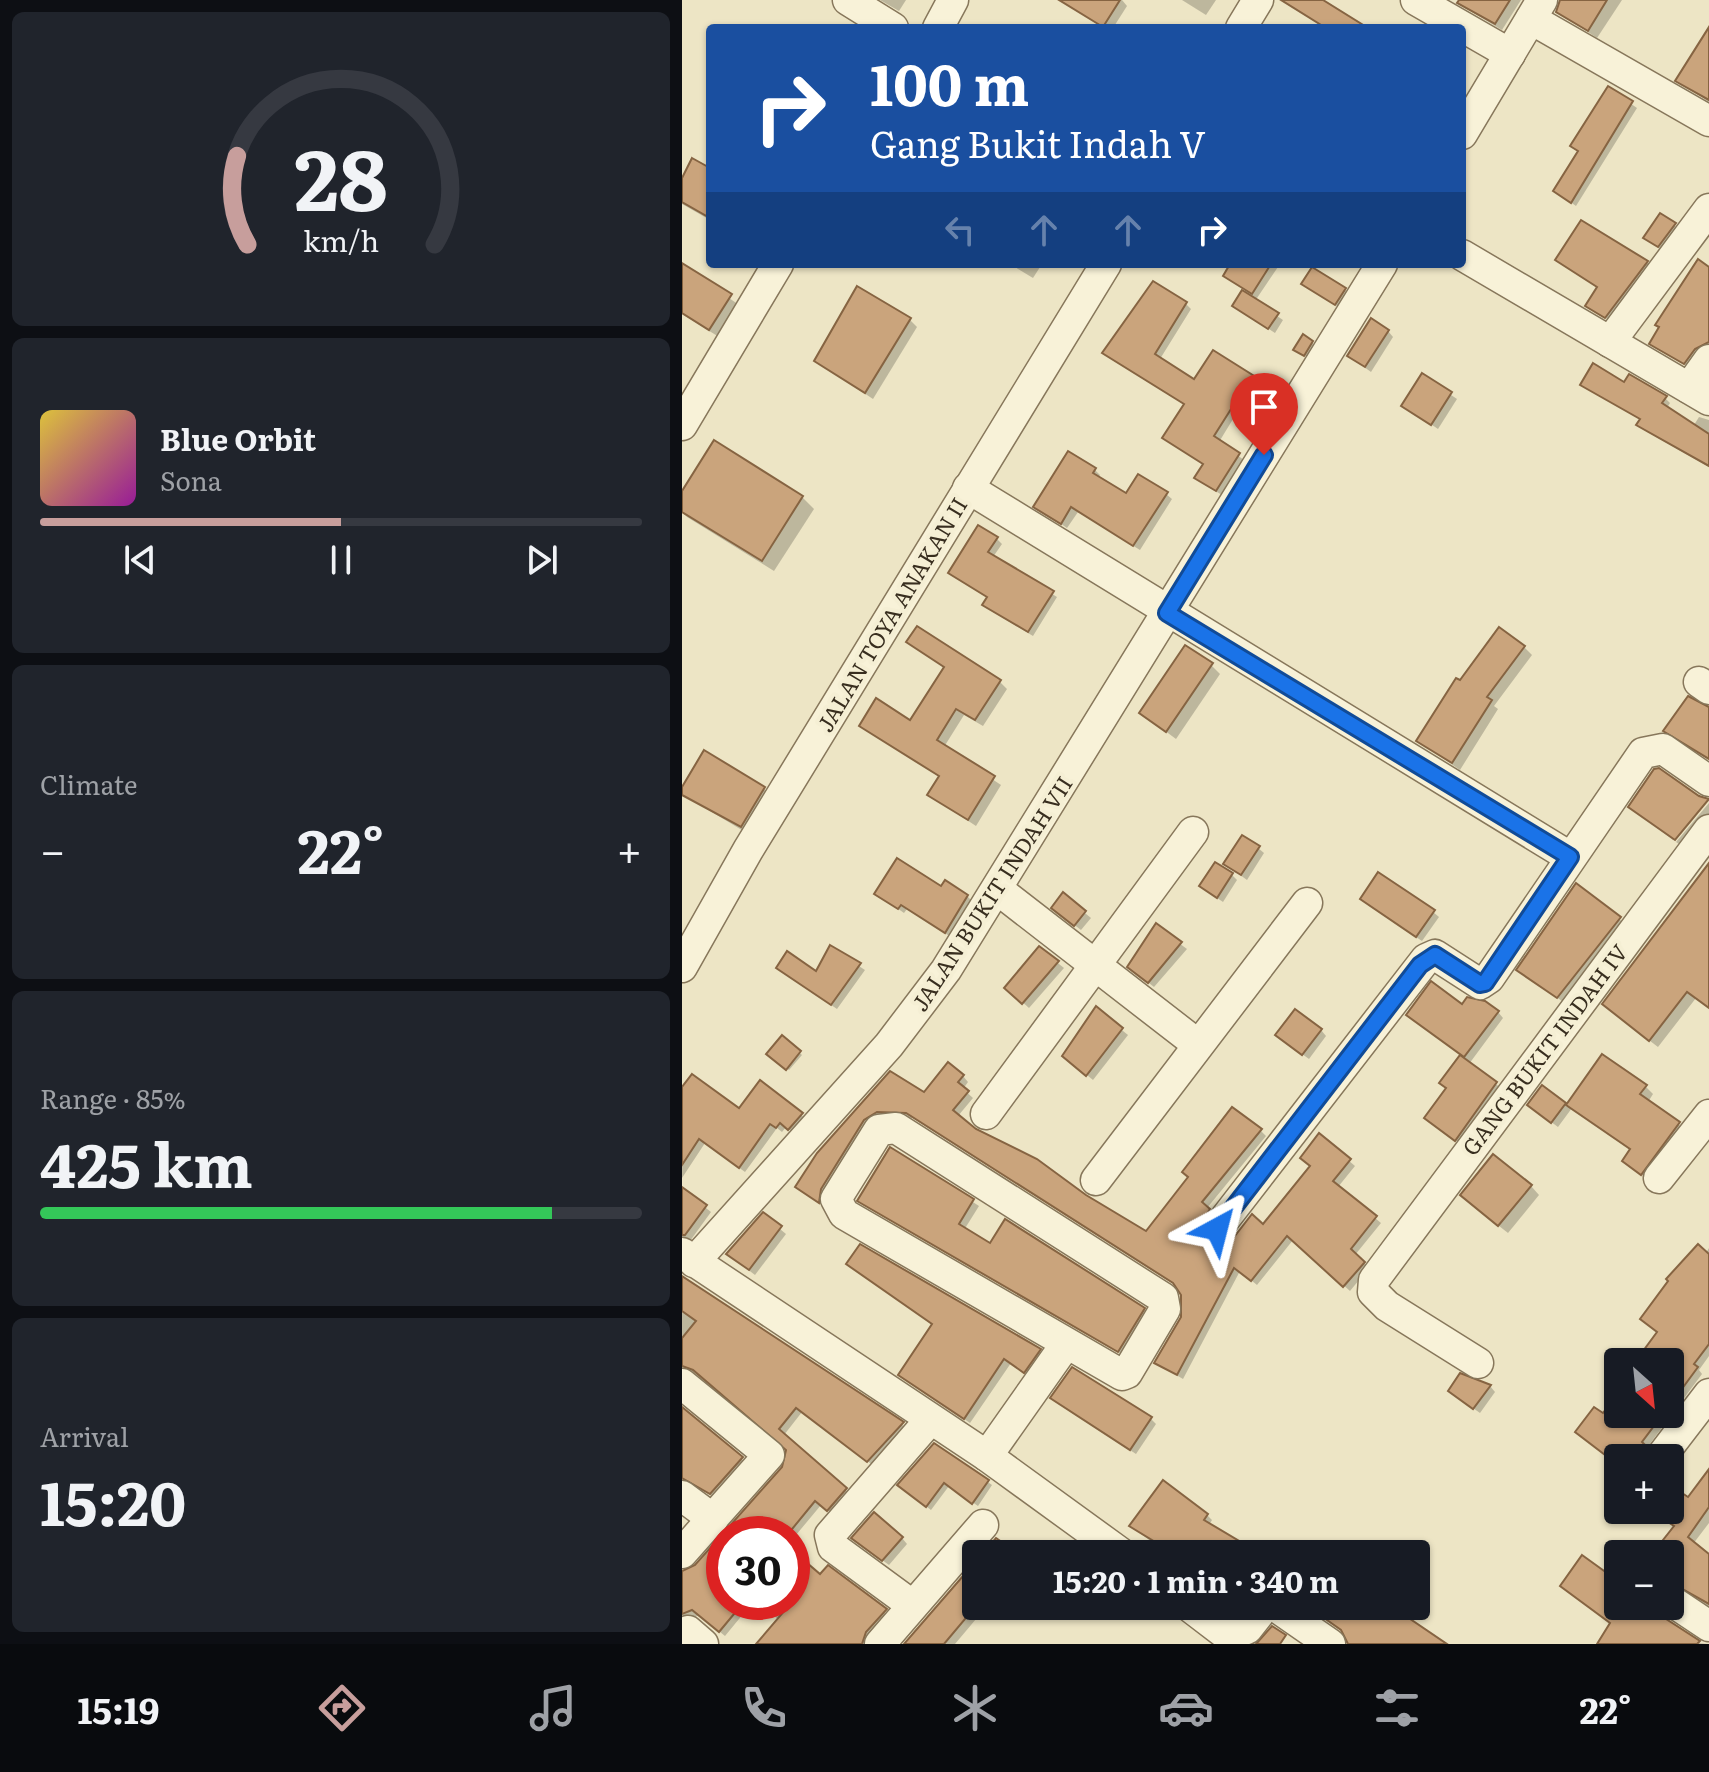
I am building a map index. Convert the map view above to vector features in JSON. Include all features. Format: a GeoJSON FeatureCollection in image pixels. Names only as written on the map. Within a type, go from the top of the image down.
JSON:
{"type":"FeatureCollection","features":[{"type":"Feature","properties":{"kind":"street"},"geometry":{"type":"LineString","coordinates":[[848,0],[887,24]]}},
{"type":"Feature","properties":{"kind":"street"},"geometry":{"type":"LineString","coordinates":[[940,24],[953,0]]}},
{"type":"Feature","properties":{"kind":"street"},"geometry":{"type":"LineString","coordinates":[[1243,24],[1258,0]]}},
{"type":"Feature","properties":{"kind":"street"},"geometry":{"type":"LineString","coordinates":[[1416,0],[1458,24]]}},
{"type":"Feature","properties":{"kind":"street"},"geometry":{"type":"LineString","coordinates":[[1466,127],[1537,9],[1709,121]]}},
{"type":"Feature","properties":{"kind":"street"},"geometry":{"type":"LineString","coordinates":[[1466,29],[1510,54]]}},
{"type":"Feature","properties":{"kind":"street"},"geometry":{"type":"LineString","coordinates":[[1610,342],[1709,209]]}},
{"type":"Feature","properties":{"kind":"street"},"geometry":{"type":"LineString","coordinates":[[1466,257],[1699,394],[1709,360]]}},
{"type":"Feature","properties":{"kind":"street"},"geometry":{"type":"LineString","coordinates":[[682,425],[776,268]]}},
{"type":"Feature","properties":{"kind":"street","name":"JALAN TOYA ANAKAN II"},"geometry":{"type":"LineString","coordinates":[[682,967],[968,488],[1104,268]]}},
{"type":"Feature","properties":{"kind":"street","name":"JALAN BUKIT INDAH VII"},"geometry":{"type":"LineString","coordinates":[[688,1258],[889,1045],[946,970],[1380,268]]}},
{"type":"Feature","properties":{"kind":"street"},"geometry":{"type":"LineString","coordinates":[[968,488],[1167,613],[1570,857]]}},
{"type":"Feature","properties":{"kind":"street"},"geometry":{"type":"LineString","coordinates":[[1217,1229],[1420,965],[1435,955],[1480,984],[1485,983],[1643,753],[1663,749],[1709,781]]}},
{"type":"Feature","properties":{"kind":"street","name":"GANG BUKIT INDAH IV"},"geometry":{"type":"LineString","coordinates":[[1478,1363],[1387,1306],[1373,1292],[1380,1269],[1709,830]]}},
{"type":"Feature","properties":{"kind":"street"},"geometry":{"type":"LineString","coordinates":[[986,1114],[1193,832]]}},
{"type":"Feature","properties":{"kind":"street"},"geometry":{"type":"LineString","coordinates":[[997,889],[1197,1044]]}},
{"type":"Feature","properties":{"kind":"street"},"geometry":{"type":"LineString","coordinates":[[1096,1180],[1307,903]]}},
{"type":"Feature","properties":{"kind":"street"},"geometry":{"type":"LineString","coordinates":[[1659,1178],[1709,1115]]}},
{"type":"Feature","properties":{"kind":"street"},"geometry":{"type":"LineString","coordinates":[[896,1128],[1166,1303],[1127,1373],[1122,1375],[1066,1344],[844,1214],[836,1199],[879,1130],[896,1128]]}},
{"type":"Feature","properties":{"kind":"street"},"geometry":{"type":"LineString","coordinates":[[688,1258],[987,1456],[1103,1540]]}},
{"type":"Feature","properties":{"kind":"street"},"geometry":{"type":"LineString","coordinates":[[987,1456],[1066,1344]]}},
{"type":"Feature","properties":{"kind":"street"},"geometry":{"type":"LineString","coordinates":[[682,1384],[769,1455],[716,1516]]}},
{"type":"Feature","properties":{"kind":"street"},"geometry":{"type":"LineString","coordinates":[[1671,1444],[1709,1394]]}},
{"type":"Feature","properties":{"kind":"street"},"geometry":{"type":"LineString","coordinates":[[912,1605],[833,1547],[830,1535],[930,1420]]}},
{"type":"Feature","properties":{"kind":"street"},"geometry":{"type":"LineString","coordinates":[[682,1496],[709,1516]]}},
{"type":"Feature","properties":{"kind":"street"},"geometry":{"type":"LineString","coordinates":[[880,1644],[983,1525]]}},
{"type":"Feature","properties":{"kind":"street"},"geometry":{"type":"LineString","coordinates":[[682,1553],[706,1527]]}},
{"type":"Feature","properties":{"kind":"street"},"geometry":{"type":"LineString","coordinates":[[1684,1609],[1709,1626]]}},
{"type":"Feature","properties":{"kind":"street"},"geometry":{"type":"LineString","coordinates":[[1207,1620],[1227,1635],[1247,1629],[1254,1620]]}},
{"type":"Feature","properties":{"kind":"street"},"geometry":{"type":"LineString","coordinates":[[1295,1620],[1330,1644]]}},
{"type":"Feature","properties":{"kind":"building"},"geometry":{"type":"Polygon","coordinates":[[[1059,0],[1120,0],[1105,24],[1098,24],[1059,0]]]}},
{"type":"Feature","properties":{"kind":"building"},"geometry":{"type":"Polygon","coordinates":[[[1281,0],[1323,0],[1362,24],[1320,24],[1281,0]]]}},
{"type":"Feature","properties":{"kind":"building"},"geometry":{"type":"Polygon","coordinates":[[[1459,0],[1510,0],[1495,24],[1457,3],[1459,0]]]}},
{"type":"Feature","properties":{"kind":"building"},"geometry":{"type":"Polygon","coordinates":[[[1560,0],[1607,0],[1588,31],[1556,12],[1560,0]]]}},
{"type":"Feature","properties":{"kind":"building"},"geometry":{"type":"Polygon","coordinates":[[[1709,27],[1709,100],[1675,81],[1709,27]]]}},
{"type":"Feature","properties":{"kind":"building"},"geometry":{"type":"Polygon","coordinates":[[[1608,86],[1633,101],[1571,203],[1553,191],[1578,151],[1570,146],[1608,86]]]}},
{"type":"Feature","properties":{"kind":"building"},"geometry":{"type":"Polygon","coordinates":[[[692,158],[706,166],[706,216],[682,202],[682,178],[692,158]]]}},
{"type":"Feature","properties":{"kind":"building"},"geometry":{"type":"Polygon","coordinates":[[[1660,213],[1676,223],[1658,247],[1643,238],[1660,213]]]}},
{"type":"Feature","properties":{"kind":"building"},"geometry":{"type":"Polygon","coordinates":[[[1581,220],[1648,261],[1605,318],[1585,306],[1597,287],[1555,260],[1581,220]]]}},
{"type":"Feature","properties":{"kind":"building"},"geometry":{"type":"Polygon","coordinates":[[[1698,259],[1709,267],[1709,342],[1695,349],[1684,364],[1649,344],[1659,327],[1655,325],[1698,259]]]}},
{"type":"Feature","properties":{"kind":"building"},"geometry":{"type":"Polygon","coordinates":[[[682,263],[732,294],[709,330],[682,313],[682,263]]]}},
{"type":"Feature","properties":{"kind":"building"},"geometry":{"type":"Polygon","coordinates":[[[1228,268],[1268,268],[1252,294],[1223,276],[1228,268]]]}},
{"type":"Feature","properties":{"kind":"building"},"geometry":{"type":"Polygon","coordinates":[[[1314,268],[1346,288],[1335,305],[1301,284],[1314,268]]]}},
{"type":"Feature","properties":{"kind":"building"},"geometry":{"type":"Polygon","coordinates":[[[1153,281],[1187,302],[1155,354],[1194,379],[1213,350],[1275,389],[1261,412],[1238,398],[1214,436],[1240,453],[1216,491],[1194,478],[1203,464],[1162,438],[1184,404],[1102,353],[1153,281]]]}},
{"type":"Feature","properties":{"kind":"building"},"geometry":{"type":"Polygon","coordinates":[[[857,286],[911,318],[865,393],[814,361],[857,286]]]}},
{"type":"Feature","properties":{"kind":"building"},"geometry":{"type":"Polygon","coordinates":[[[1242,290],[1279,313],[1268,329],[1232,306],[1242,290]]]}},
{"type":"Feature","properties":{"kind":"building"},"geometry":{"type":"Polygon","coordinates":[[[1371,318],[1389,330],[1365,367],[1347,356],[1371,318]]]}},
{"type":"Feature","properties":{"kind":"building"},"geometry":{"type":"Polygon","coordinates":[[[1303,334],[1313,341],[1304,356],[1293,350],[1303,334]]]}},
{"type":"Feature","properties":{"kind":"building"},"geometry":{"type":"Polygon","coordinates":[[[1593,363],[1624,382],[1629,374],[1667,396],[1662,403],[1709,434],[1709,466],[1636,425],[1640,419],[1580,385],[1593,363]]]}},
{"type":"Feature","properties":{"kind":"building"},"geometry":{"type":"Polygon","coordinates":[[[1422,373],[1452,392],[1431,425],[1401,406],[1422,373]]]}},
{"type":"Feature","properties":{"kind":"building"},"geometry":{"type":"Polygon","coordinates":[[[714,440],[803,496],[762,561],[682,512],[682,491],[714,440]]]}},
{"type":"Feature","properties":{"kind":"building"},"geometry":{"type":"Polygon","coordinates":[[[1068,451],[1096,468],[1093,473],[1126,493],[1138,474],[1168,492],[1133,546],[1071,507],[1061,524],[1033,507],[1068,451]]]}},
{"type":"Feature","properties":{"kind":"building"},"geometry":{"type":"Polygon","coordinates":[[[978,525],[998,537],[988,552],[1054,591],[1028,632],[982,605],[987,597],[948,573],[978,525]]]}},
{"type":"Feature","properties":{"kind":"building"},"geometry":{"type":"Polygon","coordinates":[[[917,626],[1001,680],[975,720],[956,709],[937,740],[995,776],[968,820],[927,795],[939,776],[859,726],[876,698],[910,720],[944,667],[906,642],[917,626]]]}},
{"type":"Feature","properties":{"kind":"building"},"geometry":{"type":"Polygon","coordinates":[[[1499,627],[1525,646],[1487,697],[1492,700],[1452,763],[1416,741],[1456,678],[1460,680],[1499,627]]]}},
{"type":"Feature","properties":{"kind":"building"},"geometry":{"type":"Polygon","coordinates":[[[1185,645],[1213,663],[1166,732],[1139,713],[1185,645]]]}},
{"type":"Feature","properties":{"kind":"building"},"geometry":{"type":"Polygon","coordinates":[[[1688,696],[1709,707],[1709,759],[1663,731],[1688,696]]]}},
{"type":"Feature","properties":{"kind":"building"},"geometry":{"type":"Polygon","coordinates":[[[704,750],[765,787],[741,827],[682,795],[682,787],[704,750]]]}},
{"type":"Feature","properties":{"kind":"building"},"geometry":{"type":"Polygon","coordinates":[[[1659,768],[1699,796],[1709,799],[1675,840],[1628,807],[1654,769],[1659,768]]]}},
{"type":"Feature","properties":{"kind":"building"},"geometry":{"type":"Polygon","coordinates":[[[1242,835],[1260,846],[1241,875],[1223,864],[1242,835]]]}},
{"type":"Feature","properties":{"kind":"building"},"geometry":{"type":"Polygon","coordinates":[[[897,858],[941,886],[945,880],[968,895],[945,933],[901,905],[898,909],[874,894],[897,858]]]}},
{"type":"Feature","properties":{"kind":"building"},"geometry":{"type":"Polygon","coordinates":[[[1215,862],[1233,873],[1217,898],[1199,886],[1215,862]]]}},
{"type":"Feature","properties":{"kind":"building"},"geometry":{"type":"Polygon","coordinates":[[[1709,863],[1709,1008],[1687,992],[1649,1041],[1602,1004],[1709,863]]]}},
{"type":"Feature","properties":{"kind":"building"},"geometry":{"type":"Polygon","coordinates":[[[1378,872],[1435,910],[1416,937],[1360,899],[1378,872]]]}},
{"type":"Feature","properties":{"kind":"building"},"geometry":{"type":"Polygon","coordinates":[[[1576,883],[1621,917],[1557,998],[1516,970],[1576,883]]]}},
{"type":"Feature","properties":{"kind":"building"},"geometry":{"type":"Polygon","coordinates":[[[1063,892],[1086,911],[1074,926],[1051,908],[1063,892]]]}},
{"type":"Feature","properties":{"kind":"building"},"geometry":{"type":"Polygon","coordinates":[[[1156,923],[1182,942],[1148,983],[1127,967],[1156,923]]]}},
{"type":"Feature","properties":{"kind":"building"},"geometry":{"type":"Polygon","coordinates":[[[830,945],[861,963],[831,1005],[776,968],[787,951],[816,971],[830,945]]]}},
{"type":"Feature","properties":{"kind":"building"},"geometry":{"type":"Polygon","coordinates":[[[1039,946],[1059,961],[1022,1004],[1004,988],[1039,946]]]}},
{"type":"Feature","properties":{"kind":"building"},"geometry":{"type":"Polygon","coordinates":[[[1431,981],[1462,1004],[1467,997],[1485,1001],[1499,1011],[1464,1057],[1406,1015],[1431,981]]]}},
{"type":"Feature","properties":{"kind":"building"},"geometry":{"type":"Polygon","coordinates":[[[1096,1006],[1123,1028],[1086,1076],[1062,1056],[1096,1006]]]}},
{"type":"Feature","properties":{"kind":"building"},"geometry":{"type":"Polygon","coordinates":[[[1295,1009],[1322,1029],[1302,1055],[1275,1035],[1295,1009]]]}},
{"type":"Feature","properties":{"kind":"building"},"geometry":{"type":"Polygon","coordinates":[[[782,1035],[801,1051],[786,1070],[766,1054],[782,1035]]]}},
{"type":"Feature","properties":{"kind":"building"},"geometry":{"type":"Polygon","coordinates":[[[1602,1054],[1647,1085],[1640,1094],[1680,1122],[1641,1175],[1622,1161],[1630,1149],[1566,1105],[1602,1054]]]}},
{"type":"Feature","properties":{"kind":"building"},"geometry":{"type":"Polygon","coordinates":[[[1460,1055],[1497,1082],[1455,1141],[1424,1118],[1446,1088],[1439,1083],[1460,1055]]]}},
{"type":"Feature","properties":{"kind":"building"},"geometry":{"type":"Polygon","coordinates":[[[948,1062],[964,1075],[958,1082],[969,1091],[953,1110],[976,1129],[1037,1159],[1086,1195],[1146,1231],[1188,1177],[1182,1172],[1232,1107],[1262,1129],[1202,1202],[1210,1209],[1199,1226],[1200,1235],[1214,1247],[1231,1241],[1252,1214],[1263,1224],[1310,1166],[1300,1158],[1319,1133],[1351,1159],[1333,1181],[1377,1216],[1351,1249],[1365,1262],[1343,1287],[1287,1236],[1251,1281],[1234,1268],[1177,1375],[1154,1363],[1181,1317],[1181,1295],[1173,1283],[906,1113],[877,1112],[864,1120],[821,1189],[819,1203],[795,1187],[817,1153],[890,1071],[924,1092],[948,1062]]]}},
{"type":"Feature","properties":{"kind":"building"},"geometry":{"type":"Polygon","coordinates":[[[692,1074],[739,1108],[760,1080],[803,1113],[788,1130],[780,1123],[776,1128],[770,1124],[739,1168],[699,1139],[682,1165],[682,1087],[692,1074]]]}},
{"type":"Feature","properties":{"kind":"building"},"geometry":{"type":"Polygon","coordinates":[[[1542,1085],[1566,1103],[1551,1123],[1527,1105],[1542,1085]]]}},
{"type":"Feature","properties":{"kind":"building"},"geometry":{"type":"Polygon","coordinates":[[[890,1147],[974,1199],[959,1224],[990,1243],[1005,1219],[1145,1308],[1118,1352],[857,1201],[890,1147]]]}},
{"type":"Feature","properties":{"kind":"building"},"geometry":{"type":"Polygon","coordinates":[[[1493,1154],[1532,1185],[1498,1226],[1460,1195],[1493,1154]]]}},
{"type":"Feature","properties":{"kind":"building"},"geometry":{"type":"Polygon","coordinates":[[[682,1187],[707,1205],[685,1235],[682,1235],[682,1187]]]}},
{"type":"Feature","properties":{"kind":"building"},"geometry":{"type":"Polygon","coordinates":[[[763,1212],[782,1226],[749,1270],[726,1254],[763,1212]]]}},
{"type":"Feature","properties":{"kind":"building"},"geometry":{"type":"Polygon","coordinates":[[[860,1244],[1041,1349],[1024,1373],[1004,1359],[964,1419],[898,1375],[932,1324],[846,1264],[860,1244]]]}},
{"type":"Feature","properties":{"kind":"building"},"geometry":{"type":"Polygon","coordinates":[[[1698,1244],[1709,1254],[1709,1344],[1694,1364],[1698,1367],[1684,1386],[1684,1348],[1645,1348],[1657,1332],[1640,1319],[1668,1281],[1666,1279],[1698,1244]]]}},
{"type":"Feature","properties":{"kind":"building"},"geometry":{"type":"Polygon","coordinates":[[[682,1276],[904,1422],[867,1462],[796,1408],[779,1429],[847,1488],[827,1511],[815,1501],[803,1516],[738,1516],[782,1467],[786,1450],[693,1370],[682,1366],[682,1338],[696,1321],[682,1311],[682,1276]]]}},
{"type":"Feature","properties":{"kind":"building"},"geometry":{"type":"Polygon","coordinates":[[[1072,1367],[1152,1417],[1130,1450],[1050,1398],[1072,1367]]]}},
{"type":"Feature","properties":{"kind":"building"},"geometry":{"type":"Polygon","coordinates":[[[1460,1373],[1491,1385],[1473,1409],[1448,1391],[1460,1373]]]}},
{"type":"Feature","properties":{"kind":"building"},"geometry":{"type":"Polygon","coordinates":[[[682,1407],[743,1457],[710,1494],[682,1478],[682,1407]]]}},
{"type":"Feature","properties":{"kind":"building"},"geometry":{"type":"Polygon","coordinates":[[[1594,1407],[1603,1413],[1604,1428],[1652,1428],[1642,1442],[1644,1444],[1604,1444],[1604,1454],[1575,1432],[1594,1407]]]}},
{"type":"Feature","properties":{"kind":"building"},"geometry":{"type":"Polygon","coordinates":[[[934,1443],[989,1480],[972,1504],[944,1483],[926,1507],[897,1485],[934,1443]]]}},
{"type":"Feature","properties":{"kind":"building"},"geometry":{"type":"Polygon","coordinates":[[[1709,1469],[1709,1507],[1688,1537],[1709,1554],[1709,1604],[1684,1590],[1684,1540],[1663,1540],[1674,1526],[1671,1524],[1684,1524],[1684,1494],[1688,1497],[1709,1469]]]}},
{"type":"Feature","properties":{"kind":"building"},"geometry":{"type":"Polygon","coordinates":[[[1163,1480],[1208,1514],[1204,1520],[1238,1540],[1152,1540],[1129,1526],[1163,1480]]]}},
{"type":"Feature","properties":{"kind":"building"},"geometry":{"type":"Polygon","coordinates":[[[874,1512],[903,1537],[882,1561],[851,1538],[874,1512]]]}},
{"type":"Feature","properties":{"kind":"building"},"geometry":{"type":"Polygon","coordinates":[[[706,1553],[706,1620],[729,1620],[719,1632],[692,1610],[682,1614],[682,1571],[695,1565],[706,1553]]]}},
{"type":"Feature","properties":{"kind":"building"},"geometry":{"type":"Polygon","coordinates":[[[1582,1555],[1604,1571],[1604,1619],[1560,1586],[1582,1555]]]}},
{"type":"Feature","properties":{"kind":"building"},"geometry":{"type":"Polygon","coordinates":[[[810,1565],[820,1574],[828,1565],[887,1609],[866,1632],[862,1644],[756,1644],[777,1620],[810,1620],[810,1565]]]}},
{"type":"Feature","properties":{"kind":"building"},"geometry":{"type":"Polygon","coordinates":[[[962,1577],[964,1620],[944,1644],[904,1644],[962,1577]]]}},
{"type":"Feature","properties":{"kind":"building"},"geometry":{"type":"Polygon","coordinates":[[[1327,1620],[1412,1620],[1447,1644],[1348,1644],[1341,1630],[1327,1620]]]}},
{"type":"Feature","properties":{"kind":"building"},"geometry":{"type":"Polygon","coordinates":[[[1606,1620],[1668,1620],[1700,1641],[1697,1644],[1597,1644],[1610,1623],[1606,1620]]]}},
{"type":"Feature","properties":{"kind":"building"},"geometry":{"type":"Polygon","coordinates":[[[1272,1626],[1286,1635],[1280,1644],[1256,1644],[1272,1626]]]}},
{"type":"Feature","properties":{"kind":"route"},"geometry":{"type":"LineString","coordinates":[[1217,1229],[1420,965],[1435,955],[1480,984],[1485,983],[1570,857],[1167,613],[1264,455]]}}]}
